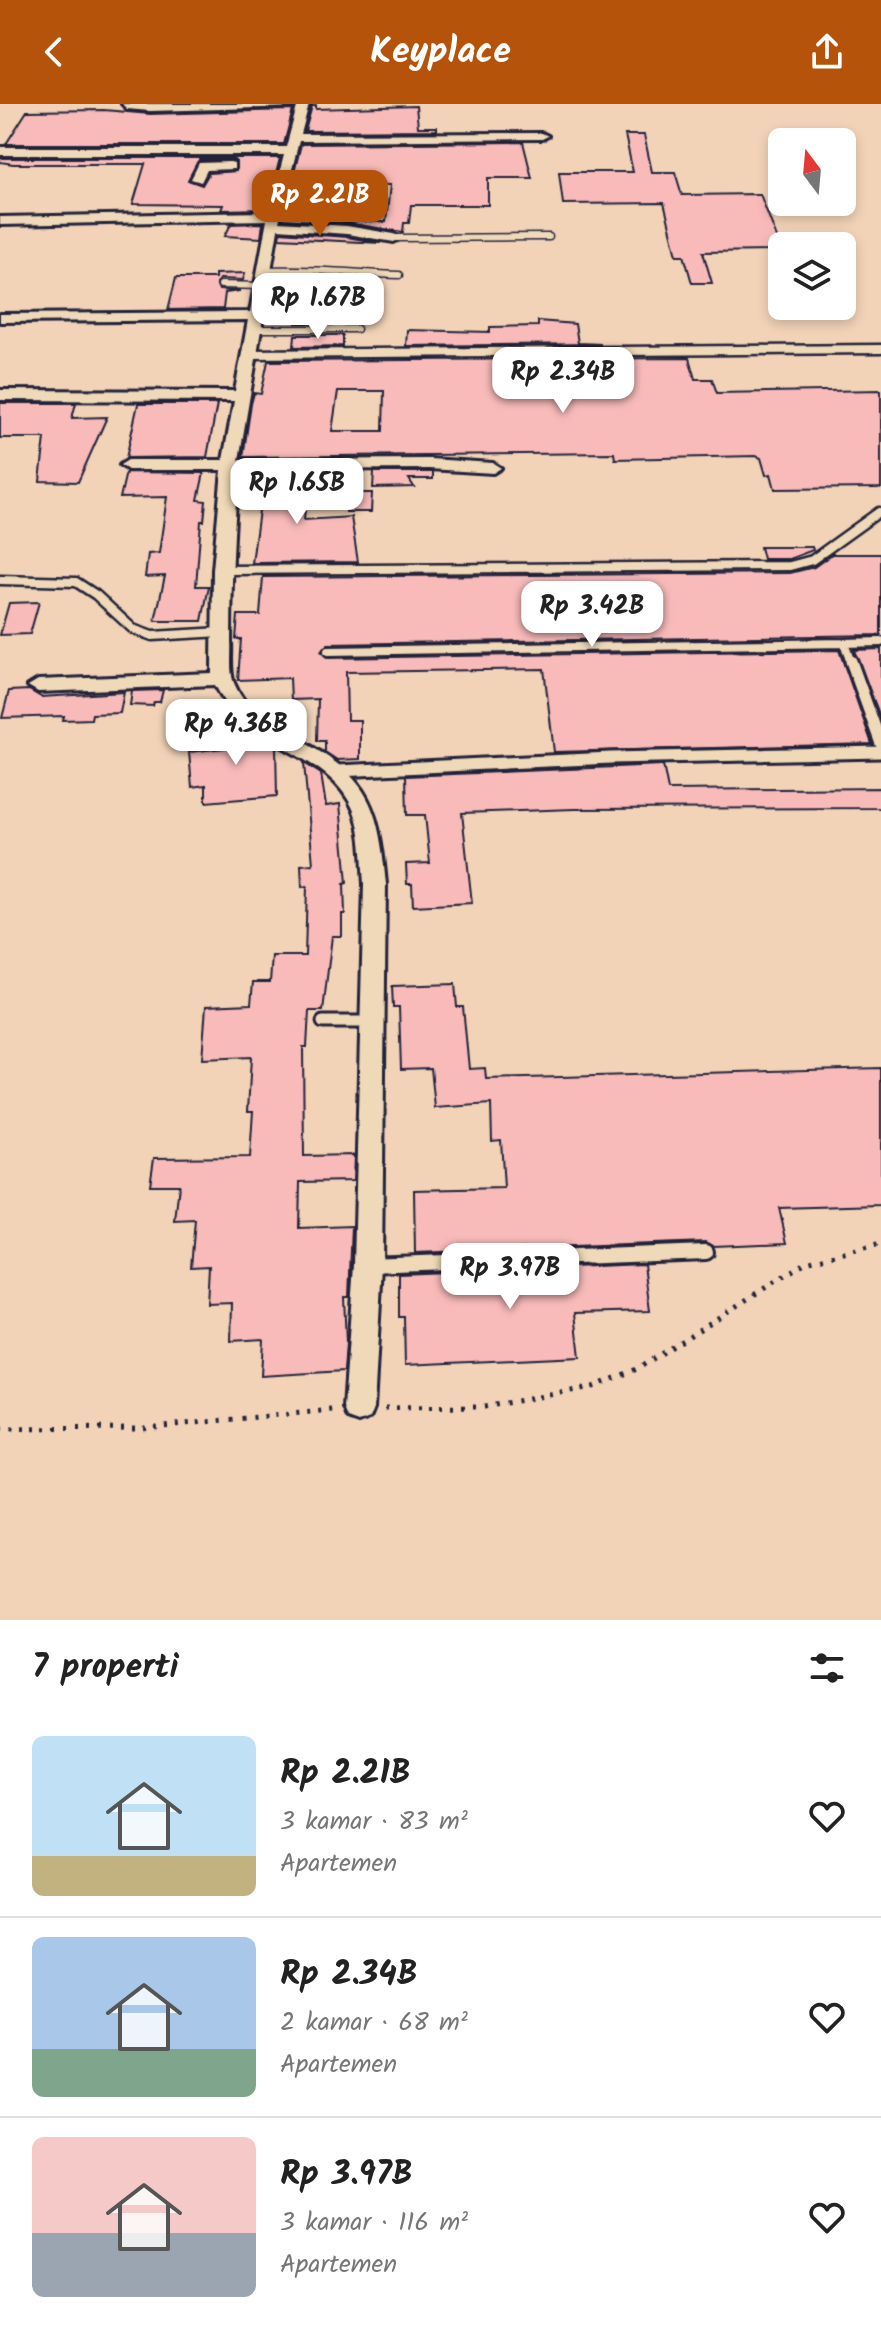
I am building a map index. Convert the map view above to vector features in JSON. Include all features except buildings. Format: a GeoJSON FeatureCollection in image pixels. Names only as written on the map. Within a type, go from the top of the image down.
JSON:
{"type":"FeatureCollection","features":[{"type":"Feature","properties":{"kind":"street"},"geometry":{"type":"LineString","coordinates":[[128,104],[131,107],[150,108],[296,104]]}},
{"type":"Feature","properties":{"kind":"street"},"geometry":{"type":"LineString","coordinates":[[303,104],[286,156],[273,220],[230,466],[222,570],[222,679],[226,693],[242,714],[338,771],[364,810],[372,849],[375,884],[368,1265],[359,1408]]}},
{"type":"Feature","properties":{"kind":"street"},"geometry":{"type":"LineString","coordinates":[[0,151],[286,156],[542,136]]}},
{"type":"Feature","properties":{"kind":"street"},"geometry":{"type":"LineString","coordinates":[[197,179],[203,166],[240,166]]}},
{"type":"Feature","properties":{"kind":"street"},"geometry":{"type":"LineString","coordinates":[[0,221],[273,220],[394,238]]}},
{"type":"Feature","properties":{"kind":"street"},"geometry":{"type":"LineString","coordinates":[[0,318],[254,322]]}},
{"type":"Feature","properties":{"kind":"street"},"geometry":{"type":"LineString","coordinates":[[0,395],[244,396]]}},
{"type":"Feature","properties":{"kind":"street"},"geometry":{"type":"LineString","coordinates":[[128,465],[429,464],[493,468]]}},
{"type":"Feature","properties":{"kind":"street"},"geometry":{"type":"LineString","coordinates":[[38,686],[222,679]]}},
{"type":"Feature","properties":{"kind":"lane"},"geometry":{"type":"LineString","coordinates":[[394,238],[549,237]]}},
{"type":"Feature","properties":{"kind":"lane"},"geometry":{"type":"LineString","coordinates":[[221,285],[320,268],[349,273],[399,275]]}},
{"type":"Feature","properties":{"kind":"lane"},"geometry":{"type":"LineString","coordinates":[[254,322],[357,329]]}},
{"type":"Feature","properties":{"kind":"lane"},"geometry":{"type":"LineString","coordinates":[[249,354],[881,349]]}},
{"type":"Feature","properties":{"kind":"lane"},"geometry":{"type":"LineString","coordinates":[[222,570],[790,566],[812,560],[879,512]]}},
{"type":"Feature","properties":{"kind":"lane"},"geometry":{"type":"LineString","coordinates":[[0,580],[76,582],[96,595],[133,629],[152,636],[222,632]]}},
{"type":"Feature","properties":{"kind":"lane"},"geometry":{"type":"LineString","coordinates":[[328,651],[881,642]]}},
{"type":"Feature","properties":{"kind":"lane"},"geometry":{"type":"LineString","coordinates":[[844,643],[881,744]]}},
{"type":"Feature","properties":{"kind":"lane"},"geometry":{"type":"LineString","coordinates":[[338,771],[611,758],[881,752]]}},
{"type":"Feature","properties":{"kind":"lane"},"geometry":{"type":"LineString","coordinates":[[323,1022],[372,1022]]}},
{"type":"Feature","properties":{"kind":"lane"},"geometry":{"type":"LineString","coordinates":[[368,1265],[706,1252]]}},
{"type":"Feature","properties":{"kind":"path"},"geometry":{"type":"LineString","coordinates":[[0,1429],[141,1428],[359,1408],[484,1407],[593,1387],[637,1369],[806,1262],[881,1244]]}}]}
